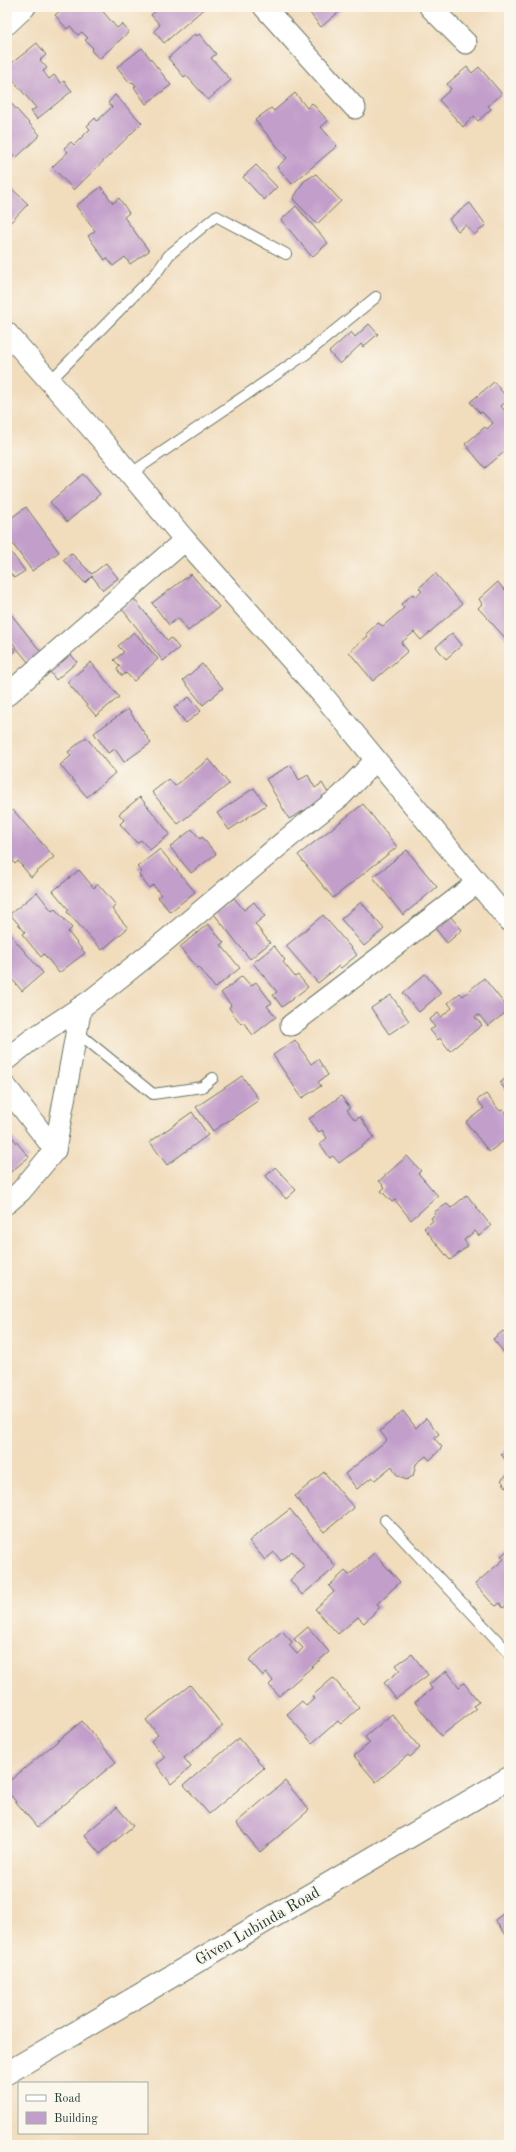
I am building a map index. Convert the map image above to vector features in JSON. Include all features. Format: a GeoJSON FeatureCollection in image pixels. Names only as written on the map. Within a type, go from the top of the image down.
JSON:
{"type":"FeatureCollection","features":[{"type":"Feature","properties":{"kind":"street"},"geometry":{"type":"LineString","coordinates":[[7,24],[25,7]]}},
{"type":"Feature","properties":{"kind":"street"},"geometry":{"type":"LineString","coordinates":[[264,7],[355,108]]}},
{"type":"Feature","properties":{"kind":"street"},"geometry":{"type":"LineString","coordinates":[[430,7],[466,43]]}},
{"type":"Feature","properties":{"kind":"street"},"geometry":{"type":"LineString","coordinates":[[7,333],[130,474],[185,540],[321,693],[509,921]]}},
{"type":"Feature","properties":{"kind":"street"},"geometry":{"type":"LineString","coordinates":[[7,695],[185,540]]}},
{"type":"Feature","properties":{"kind":"street"},"geometry":{"type":"LineString","coordinates":[[7,1059],[31,1040],[81,1007],[152,952],[287,838],[342,796],[376,760]]}},
{"type":"Feature","properties":{"kind":"street"},"geometry":{"type":"LineString","coordinates":[[291,1025],[477,883]]}},
{"type":"Feature","properties":{"kind":"street"},"geometry":{"type":"LineString","coordinates":[[7,1203],[22,1191],[55,1150],[81,1007]]}},
{"type":"Feature","properties":{"kind":"street"},"geometry":{"type":"LineString","coordinates":[[7,1088],[55,1150]]}},
{"type":"Feature","properties":{"kind":"street","name":"Given Lubinda Road"},"geometry":{"type":"LineString","coordinates":[[7,2073],[509,1778]]}},
{"type":"Feature","properties":{"kind":"lane"},"geometry":{"type":"LineString","coordinates":[[50,381],[156,272],[168,255],[216,216],[286,254]]}},
{"type":"Feature","properties":{"kind":"lane"},"geometry":{"type":"LineString","coordinates":[[130,474],[306,354],[376,297]]}},
{"type":"Feature","properties":{"kind":"lane"},"geometry":{"type":"LineString","coordinates":[[77,1032],[153,1094],[202,1087],[213,1078]]}},
{"type":"Feature","properties":{"kind":"lane"},"geometry":{"type":"LineString","coordinates":[[385,1520],[509,1653]]}},
{"type":"Feature","properties":{"kind":"building"},"geometry":{"type":"Polygon","coordinates":[[[65,7],[99,7],[117,28],[122,24],[129,32],[99,59],[91,50],[93,48],[85,40],[88,38],[82,32],[78,35],[70,26],[67,29],[55,15],[65,7]]]}},
{"type":"Feature","properties":{"kind":"building"},"geometry":{"type":"Polygon","coordinates":[[[160,7],[206,7],[164,43],[154,31],[160,25],[151,15],[160,7]]]}},
{"type":"Feature","properties":{"kind":"building"},"geometry":{"type":"Polygon","coordinates":[[[305,7],[345,7],[321,27],[305,7]]]}},
{"type":"Feature","properties":{"kind":"building"},"geometry":{"type":"Polygon","coordinates":[[[195,34],[197,36],[199,34],[216,54],[211,58],[231,80],[208,100],[186,75],[184,77],[168,58],[195,34]]]}},
{"type":"Feature","properties":{"kind":"building"},"geometry":{"type":"Polygon","coordinates":[[[37,43],[46,55],[40,60],[47,68],[43,71],[49,79],[54,75],[61,83],[64,81],[72,91],[37,119],[31,111],[36,108],[13,80],[8,84],[7,83],[7,67],[37,43]]]}},
{"type":"Feature","properties":{"kind":"building"},"geometry":{"type":"Polygon","coordinates":[[[142,48],[171,85],[146,104],[134,87],[136,86],[133,82],[130,83],[117,67],[142,48]]]}},
{"type":"Feature","properties":{"kind":"building"},"geometry":{"type":"Polygon","coordinates":[[[467,67],[472,73],[479,67],[502,94],[488,106],[491,109],[478,121],[474,116],[463,127],[439,100],[451,89],[447,84],[467,67]]]}},
{"type":"Feature","properties":{"kind":"building"},"geometry":{"type":"Polygon","coordinates":[[[295,93],[307,108],[312,103],[328,121],[321,127],[337,146],[292,184],[277,167],[287,158],[255,120],[271,108],[274,111],[295,93]]]}},
{"type":"Feature","properties":{"kind":"building"},"geometry":{"type":"Polygon","coordinates":[[[115,95],[142,123],[74,190],[52,167],[68,152],[64,148],[71,142],[74,145],[90,129],[87,126],[95,118],[97,121],[112,107],[108,103],[115,95]]]}},
{"type":"Feature","properties":{"kind":"building"},"geometry":{"type":"Polygon","coordinates":[[[7,99],[40,135],[16,158],[7,148],[7,99]]]}},
{"type":"Feature","properties":{"kind":"building"},"geometry":{"type":"Polygon","coordinates":[[[256,165],[277,187],[264,200],[243,177],[256,165]]]}},
{"type":"Feature","properties":{"kind":"building"},"geometry":{"type":"Polygon","coordinates":[[[316,174],[341,201],[317,224],[293,199],[304,181],[316,174]]]}},
{"type":"Feature","properties":{"kind":"building"},"geometry":{"type":"Polygon","coordinates":[[[7,184],[28,204],[7,226],[7,184]]]}},
{"type":"Feature","properties":{"kind":"building"},"geometry":{"type":"Polygon","coordinates":[[[101,187],[113,203],[119,198],[129,213],[124,217],[149,251],[130,264],[125,257],[113,266],[107,258],[105,260],[88,236],[95,231],[76,206],[101,187]]]}},
{"type":"Feature","properties":{"kind":"building"},"geometry":{"type":"Polygon","coordinates":[[[470,203],[486,225],[474,235],[466,225],[458,231],[449,219],[470,203]]]}},
{"type":"Feature","properties":{"kind":"building"},"geometry":{"type":"Polygon","coordinates":[[[296,206],[328,243],[312,257],[281,220],[296,206]]]}},
{"type":"Feature","properties":{"kind":"building"},"geometry":{"type":"Polygon","coordinates":[[[369,324],[378,334],[363,347],[361,344],[340,364],[329,352],[351,332],[355,337],[369,324]]]}},
{"type":"Feature","properties":{"kind":"building"},"geometry":{"type":"Polygon","coordinates":[[[494,382],[509,400],[501,406],[506,412],[509,409],[509,448],[485,468],[465,444],[485,427],[487,429],[493,423],[482,412],[480,413],[470,402],[494,382]]]}},
{"type":"Feature","properties":{"kind":"building"},"geometry":{"type":"Polygon","coordinates":[[[83,474],[100,494],[67,522],[50,502],[83,474]]]}},
{"type":"Feature","properties":{"kind":"building"},"geometry":{"type":"Polygon","coordinates":[[[26,507],[59,552],[32,571],[7,536],[7,521],[26,507]]]}},
{"type":"Feature","properties":{"kind":"building"},"geometry":{"type":"Polygon","coordinates":[[[7,547],[25,571],[14,578],[9,571],[7,572],[7,547]]]}},
{"type":"Feature","properties":{"kind":"building"},"geometry":{"type":"Polygon","coordinates":[[[71,553],[92,574],[106,563],[118,578],[103,590],[92,576],[85,583],[63,560],[71,553]]]}},
{"type":"Feature","properties":{"kind":"building"},"geometry":{"type":"Polygon","coordinates":[[[435,573],[462,604],[421,640],[414,632],[401,643],[408,651],[373,681],[349,652],[368,636],[366,634],[378,623],[383,626],[404,608],[401,604],[413,594],[415,597],[422,591],[419,588],[435,573]]]}},
{"type":"Feature","properties":{"kind":"building"},"geometry":{"type":"Polygon","coordinates":[[[191,574],[219,607],[188,631],[178,618],[169,625],[152,603],[191,574]]]}},
{"type":"Feature","properties":{"kind":"building"},"geometry":{"type":"Polygon","coordinates":[[[498,582],[504,590],[509,586],[509,642],[478,608],[482,604],[479,599],[498,582]]]}},
{"type":"Feature","properties":{"kind":"building"},"geometry":{"type":"Polygon","coordinates":[[[134,599],[168,641],[171,638],[179,648],[163,661],[122,609],[134,599]]]}},
{"type":"Feature","properties":{"kind":"building"},"geometry":{"type":"Polygon","coordinates":[[[7,609],[41,652],[28,662],[7,636],[7,609]]]}},
{"type":"Feature","properties":{"kind":"building"},"geometry":{"type":"Polygon","coordinates":[[[134,632],[158,659],[134,681],[126,673],[122,676],[117,669],[120,666],[114,660],[124,652],[118,646],[134,632]]]}},
{"type":"Feature","properties":{"kind":"building"},"geometry":{"type":"Polygon","coordinates":[[[452,633],[462,645],[446,659],[436,647],[452,633]]]}},
{"type":"Feature","properties":{"kind":"building"},"geometry":{"type":"Polygon","coordinates":[[[7,641],[16,651],[7,659],[7,641]]]}},
{"type":"Feature","properties":{"kind":"building"},"geometry":{"type":"Polygon","coordinates":[[[69,652],[77,662],[56,680],[48,669],[69,652]]]}},
{"type":"Feature","properties":{"kind":"building"},"geometry":{"type":"Polygon","coordinates":[[[91,662],[119,697],[96,716],[67,682],[91,662]]]}},
{"type":"Feature","properties":{"kind":"building"},"geometry":{"type":"Polygon","coordinates":[[[202,664],[223,688],[203,705],[183,680],[202,664]]]}},
{"type":"Feature","properties":{"kind":"building"},"geometry":{"type":"Polygon","coordinates":[[[189,697],[201,711],[186,723],[174,708],[189,697]]]}},
{"type":"Feature","properties":{"kind":"building"},"geometry":{"type":"Polygon","coordinates":[[[128,709],[151,743],[124,762],[115,749],[108,753],[94,733],[128,709]]]}},
{"type":"Feature","properties":{"kind":"building"},"geometry":{"type":"Polygon","coordinates":[[[86,737],[115,773],[87,797],[60,765],[71,756],[68,752],[86,737]]]}},
{"type":"Feature","properties":{"kind":"building"},"geometry":{"type":"Polygon","coordinates":[[[209,759],[229,784],[178,824],[152,792],[169,779],[175,786],[209,759]]]}},
{"type":"Feature","properties":{"kind":"building"},"geometry":{"type":"Polygon","coordinates":[[[291,765],[299,780],[308,775],[315,788],[322,783],[330,796],[289,819],[266,779],[291,765]]]}},
{"type":"Feature","properties":{"kind":"building"},"geometry":{"type":"Polygon","coordinates":[[[254,788],[266,805],[229,830],[217,813],[254,788]]]}},
{"type":"Feature","properties":{"kind":"building"},"geometry":{"type":"Polygon","coordinates":[[[140,797],[170,834],[150,850],[141,840],[137,843],[120,824],[124,820],[119,814],[140,797]]]}},
{"type":"Feature","properties":{"kind":"building"},"geometry":{"type":"Polygon","coordinates":[[[363,804],[397,847],[333,898],[298,855],[363,804]]]}},
{"type":"Feature","properties":{"kind":"building"},"geometry":{"type":"Polygon","coordinates":[[[13,810],[54,857],[31,877],[18,861],[15,864],[7,854],[7,815],[13,810]]]}},
{"type":"Feature","properties":{"kind":"building"},"geometry":{"type":"Polygon","coordinates":[[[192,829],[200,839],[202,837],[216,854],[191,873],[170,847],[192,829]]]}},
{"type":"Feature","properties":{"kind":"building"},"geometry":{"type":"Polygon","coordinates":[[[160,849],[195,892],[170,912],[158,897],[161,895],[153,885],[149,888],[139,875],[142,872],[137,867],[160,849]]]}},
{"type":"Feature","properties":{"kind":"building"},"geometry":{"type":"Polygon","coordinates":[[[407,850],[437,887],[403,915],[373,877],[407,850]]]}},
{"type":"Feature","properties":{"kind":"building"},"geometry":{"type":"Polygon","coordinates":[[[79,870],[94,888],[98,884],[116,905],[112,909],[128,928],[102,950],[67,912],[69,910],[53,891],[79,870]]]}},
{"type":"Feature","properties":{"kind":"building"},"geometry":{"type":"Polygon","coordinates":[[[37,892],[52,911],[55,909],[72,928],[68,932],[85,953],[59,973],[44,954],[41,957],[22,934],[25,932],[10,914],[37,892]]]}},
{"type":"Feature","properties":{"kind":"building"},"geometry":{"type":"Polygon","coordinates":[[[234,898],[244,910],[254,902],[265,916],[255,924],[270,943],[250,959],[214,914],[234,898]]]}},
{"type":"Feature","properties":{"kind":"building"},"geometry":{"type":"Polygon","coordinates":[[[361,902],[384,929],[364,946],[341,919],[361,902]]]}},
{"type":"Feature","properties":{"kind":"building"},"geometry":{"type":"Polygon","coordinates":[[[323,915],[357,955],[341,968],[339,966],[318,983],[286,946],[323,915]]]}},
{"type":"Feature","properties":{"kind":"building"},"geometry":{"type":"Polygon","coordinates":[[[450,916],[462,930],[447,943],[435,928],[450,916]]]}},
{"type":"Feature","properties":{"kind":"building"},"geometry":{"type":"Polygon","coordinates":[[[208,924],[224,943],[221,945],[240,968],[215,988],[199,967],[198,968],[180,947],[208,924]]]}},
{"type":"Feature","properties":{"kind":"building"},"geometry":{"type":"Polygon","coordinates":[[[7,931],[43,973],[22,991],[7,973],[7,931]]]}},
{"type":"Feature","properties":{"kind":"building"},"geometry":{"type":"Polygon","coordinates":[[[274,946],[285,960],[283,962],[295,977],[298,975],[308,987],[282,1007],[273,995],[277,992],[253,963],[274,946]]]}},
{"type":"Feature","properties":{"kind":"building"},"geometry":{"type":"Polygon","coordinates":[[[425,974],[441,993],[419,1012],[403,993],[425,974]]]}},
{"type":"Feature","properties":{"kind":"building"},"geometry":{"type":"Polygon","coordinates":[[[242,976],[251,986],[256,982],[272,1003],[267,1006],[276,1017],[253,1035],[243,1022],[241,1024],[229,1008],[231,1005],[221,993],[242,976]]]}},
{"type":"Feature","properties":{"kind":"building"},"geometry":{"type":"Polygon","coordinates":[[[484,978],[509,1010],[488,1026],[479,1015],[475,1017],[482,1025],[450,1051],[440,1038],[438,1040],[430,1030],[435,1027],[429,1020],[438,1013],[441,1017],[452,1008],[448,1003],[460,993],[463,996],[484,978]]]}},
{"type":"Feature","properties":{"kind":"building"},"geometry":{"type":"Polygon","coordinates":[[[391,995],[409,1021],[389,1034],[371,1008],[391,995]]]}},
{"type":"Feature","properties":{"kind":"building"},"geometry":{"type":"Polygon","coordinates":[[[295,1040],[311,1064],[318,1059],[328,1075],[318,1082],[321,1086],[302,1098],[273,1055],[295,1040]]]}},
{"type":"Feature","properties":{"kind":"building"},"geometry":{"type":"Polygon","coordinates":[[[509,1075],[509,1094],[500,1083],[509,1075]]]}},
{"type":"Feature","properties":{"kind":"building"},"geometry":{"type":"Polygon","coordinates":[[[242,1076],[259,1100],[213,1131],[196,1107],[242,1076]]]}},
{"type":"Feature","properties":{"kind":"building"},"geometry":{"type":"Polygon","coordinates":[[[486,1094],[500,1111],[503,1109],[509,1116],[509,1137],[489,1152],[466,1122],[484,1108],[477,1100],[486,1094]]]}},
{"type":"Feature","properties":{"kind":"building"},"geometry":{"type":"Polygon","coordinates":[[[341,1096],[350,1108],[347,1110],[355,1120],[360,1117],[374,1137],[339,1163],[333,1156],[330,1158],[320,1144],[327,1138],[322,1130],[319,1132],[309,1119],[341,1096]]]}},
{"type":"Feature","properties":{"kind":"building"},"geometry":{"type":"Polygon","coordinates":[[[192,1112],[208,1135],[167,1165],[150,1142],[192,1112]]]}},
{"type":"Feature","properties":{"kind":"building"},"geometry":{"type":"Polygon","coordinates":[[[7,1131],[29,1157],[7,1175],[7,1131]]]}},
{"type":"Feature","properties":{"kind":"building"},"geometry":{"type":"Polygon","coordinates":[[[407,1156],[421,1171],[418,1173],[438,1196],[411,1220],[395,1200],[392,1202],[381,1191],[385,1187],[379,1181],[407,1156]]]}},
{"type":"Feature","properties":{"kind":"building"},"geometry":{"type":"Polygon","coordinates":[[[275,1167],[296,1190],[286,1199],[266,1176],[275,1167]]]}},
{"type":"Feature","properties":{"kind":"building"},"geometry":{"type":"Polygon","coordinates":[[[467,1195],[491,1226],[479,1236],[475,1231],[464,1240],[468,1246],[450,1260],[424,1228],[433,1221],[431,1218],[435,1214],[434,1212],[447,1204],[451,1208],[467,1195]]]}},
{"type":"Feature","properties":{"kind":"building"},"geometry":{"type":"Polygon","coordinates":[[[503,1331],[509,1337],[509,1359],[493,1339],[503,1331]]]}},
{"type":"Feature","properties":{"kind":"building"},"geometry":{"type":"Polygon","coordinates":[[[403,1411],[416,1428],[426,1418],[439,1434],[434,1438],[442,1447],[430,1460],[426,1456],[416,1464],[413,1476],[406,1480],[396,1474],[392,1466],[375,1480],[372,1477],[357,1489],[345,1474],[387,1440],[380,1431],[403,1411]]]}},
{"type":"Feature","properties":{"kind":"building"},"geometry":{"type":"Polygon","coordinates":[[[509,1440],[509,1465],[501,1454],[508,1448],[504,1444],[509,1440]]]}},
{"type":"Feature","properties":{"kind":"building"},"geometry":{"type":"Polygon","coordinates":[[[324,1472],[354,1508],[324,1532],[295,1496],[324,1472]]]}},
{"type":"Feature","properties":{"kind":"building"},"geometry":{"type":"Polygon","coordinates":[[[509,1473],[509,1491],[501,1480],[509,1473]]]}},
{"type":"Feature","properties":{"kind":"building"},"geometry":{"type":"Polygon","coordinates":[[[290,1509],[336,1567],[302,1595],[290,1580],[305,1567],[292,1551],[281,1561],[274,1552],[265,1560],[249,1541],[290,1509]]]}},
{"type":"Feature","properties":{"kind":"building"},"geometry":{"type":"Polygon","coordinates":[[[509,1549],[509,1603],[503,1608],[500,1603],[496,1606],[491,1602],[475,1584],[504,1559],[501,1556],[509,1549]]]}},
{"type":"Feature","properties":{"kind":"building"},"geometry":{"type":"Polygon","coordinates":[[[374,1553],[400,1582],[377,1604],[380,1607],[364,1623],[358,1617],[338,1634],[315,1609],[334,1592],[329,1586],[345,1571],[349,1575],[374,1553]]]}},
{"type":"Feature","properties":{"kind":"building"},"geometry":{"type":"Polygon","coordinates":[[[308,1627],[329,1652],[279,1696],[269,1685],[273,1681],[267,1673],[263,1676],[249,1660],[282,1631],[292,1642],[289,1645],[297,1654],[303,1648],[294,1639],[308,1627]]]}},
{"type":"Feature","properties":{"kind":"building"},"geometry":{"type":"Polygon","coordinates":[[[412,1654],[428,1675],[396,1699],[384,1683],[400,1670],[396,1665],[412,1654]]]}},
{"type":"Feature","properties":{"kind":"building"},"geometry":{"type":"Polygon","coordinates":[[[447,1671],[459,1687],[464,1683],[479,1702],[473,1706],[476,1709],[441,1736],[415,1702],[432,1689],[429,1684],[447,1671]]]}},
{"type":"Feature","properties":{"kind":"building"},"geometry":{"type":"Polygon","coordinates":[[[333,1678],[359,1708],[341,1724],[338,1721],[312,1743],[287,1714],[302,1701],[306,1706],[314,1699],[312,1696],[333,1678]]]}},
{"type":"Feature","properties":{"kind":"building"},"geometry":{"type":"Polygon","coordinates":[[[190,1685],[223,1726],[184,1758],[191,1767],[171,1784],[156,1764],[165,1757],[151,1741],[158,1735],[146,1720],[190,1685]]]}},
{"type":"Feature","properties":{"kind":"building"},"geometry":{"type":"Polygon","coordinates":[[[392,1714],[420,1748],[410,1757],[408,1755],[376,1782],[354,1756],[370,1743],[365,1737],[392,1714]]]}},
{"type":"Feature","properties":{"kind":"building"},"geometry":{"type":"Polygon","coordinates":[[[82,1721],[116,1762],[37,1827],[7,1791],[7,1783],[82,1721]]]}},
{"type":"Feature","properties":{"kind":"building"},"geometry":{"type":"Polygon","coordinates":[[[239,1738],[264,1768],[209,1814],[184,1785],[239,1738]]]}},
{"type":"Feature","properties":{"kind":"building"},"geometry":{"type":"Polygon","coordinates":[[[285,1781],[309,1810],[260,1852],[236,1823],[285,1781]]]}},
{"type":"Feature","properties":{"kind":"building"},"geometry":{"type":"Polygon","coordinates":[[[117,1807],[133,1826],[100,1854],[84,1835],[117,1807]]]}},
{"type":"Feature","properties":{"kind":"building"},"geometry":{"type":"Polygon","coordinates":[[[509,1909],[509,1933],[506,1935],[495,1920],[509,1909]]]}}]}
